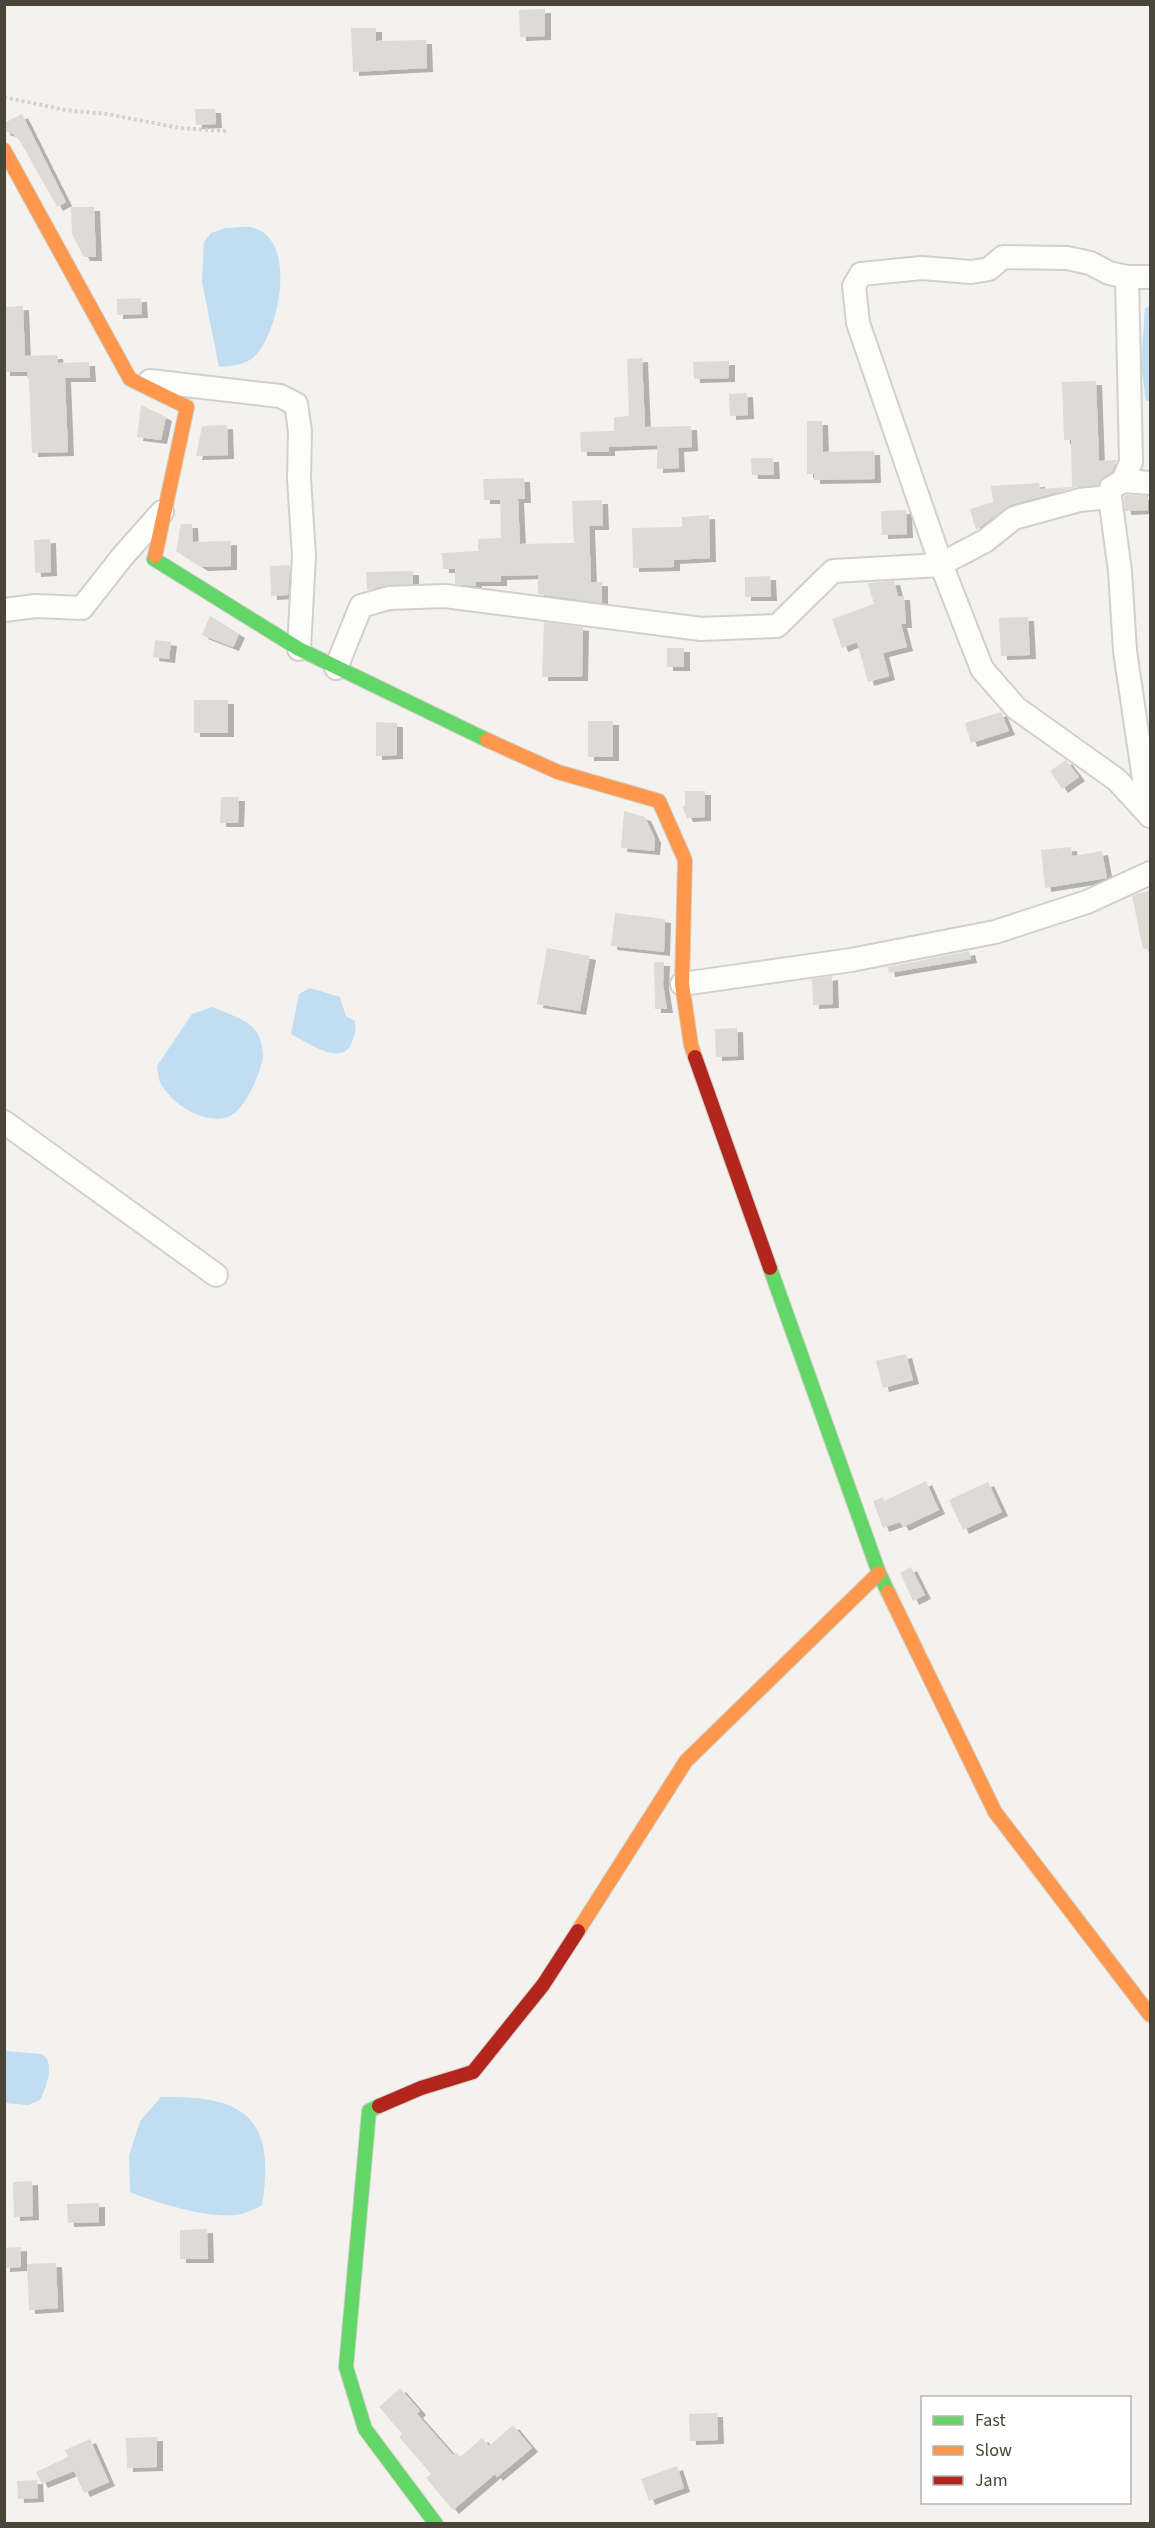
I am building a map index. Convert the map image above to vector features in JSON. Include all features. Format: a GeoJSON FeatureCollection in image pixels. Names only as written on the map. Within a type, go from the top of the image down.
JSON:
{"type":"FeatureCollection","features":[{"type":"Feature","properties":{"kind":"street"},"geometry":{"type":"LineString","coordinates":[[4,150],[130,379],[187,407],[154,559],[299,649],[336,668],[558,772],[659,801],[685,860],[682,984],[691,1045],[879,1573],[995,1812],[1150,2015]]}},
{"type":"Feature","properties":{"kind":"street"},"geometry":{"type":"LineString","coordinates":[[1146,811],[1117,780],[1016,708],[982,669],[941,565],[858,322],[854,286],[861,274],[922,268],[970,272],[989,269],[1003,256],[1067,258],[1090,263],[1109,273],[1127,277],[1150,277]]}},
{"type":"Feature","properties":{"kind":"street"},"geometry":{"type":"LineString","coordinates":[[1127,277],[1131,462],[1117,489],[1125,651],[1145,786],[1146,811]]}},
{"type":"Feature","properties":{"kind":"street"},"geometry":{"type":"LineString","coordinates":[[130,379],[280,396],[296,404],[300,431],[299,479],[304,556],[299,649]]}},
{"type":"Feature","properties":{"kind":"street"},"geometry":{"type":"LineString","coordinates":[[336,668],[360,606],[389,598],[446,596],[701,629],[777,626],[833,571],[941,565],[985,541],[1014,518],[1117,489],[1150,483]]}},
{"type":"Feature","properties":{"kind":"street"},"geometry":{"type":"LineString","coordinates":[[4,610],[36,606],[82,608],[122,557],[165,509]]}},
{"type":"Feature","properties":{"kind":"street"},"geometry":{"type":"LineString","coordinates":[[682,984],[851,960],[995,932],[1087,902],[1150,873]]}},
{"type":"Feature","properties":{"kind":"street"},"geometry":{"type":"LineString","coordinates":[[4,1122],[216,1275]]}},
{"type":"Feature","properties":{"kind":"street"},"geometry":{"type":"LineString","coordinates":[[436,2523],[364,2429],[346,2367],[369,2110],[421,2088],[472,2072],[543,1985],[686,1761],[879,1573]]}},
{"type":"Feature","properties":{"kind":"path"},"geometry":{"type":"LineString","coordinates":[[4,97],[65,110],[107,114],[180,128],[227,131]]}},
{"type":"Feature","properties":{"kind":"water"},"geometry":{"type":"Polygon","coordinates":[[[251,227],[268,236],[276,250],[280,268],[280,288],[271,329],[254,357],[233,366],[219,367],[202,282],[204,242],[211,233],[226,228],[251,227]]]}},
{"type":"Feature","properties":{"kind":"water"},"geometry":{"type":"Polygon","coordinates":[[[1150,307],[1150,401],[1146,401],[1141,365],[1145,308],[1150,307]]]}},
{"type":"Feature","properties":{"kind":"water"},"geometry":{"type":"Polygon","coordinates":[[[310,988],[340,997],[346,1016],[355,1021],[354,1035],[346,1051],[332,1053],[323,1051],[291,1034],[299,994],[310,988]]]}},
{"type":"Feature","properties":{"kind":"water"},"geometry":{"type":"Polygon","coordinates":[[[212,1007],[252,1027],[259,1036],[263,1055],[262,1064],[247,1099],[236,1112],[220,1118],[200,1116],[173,1099],[160,1082],[157,1066],[192,1014],[212,1007]]]}},
{"type":"Feature","properties":{"kind":"water"},"geometry":{"type":"Polygon","coordinates":[[[5,2051],[42,2054],[46,2058],[49,2070],[40,2100],[28,2105],[5,2103],[5,2051]]]}},
{"type":"Feature","properties":{"kind":"water"},"geometry":{"type":"Polygon","coordinates":[[[161,2097],[190,2097],[214,2101],[234,2107],[248,2118],[258,2132],[264,2151],[265,2175],[262,2205],[245,2213],[219,2215],[171,2206],[130,2192],[129,2156],[140,2121],[161,2097]]]}},
{"type":"Feature","properties":{"kind":"building"},"geometry":{"type":"Polygon","coordinates":[[[545,9],[545,36],[520,37],[519,10],[545,9]]]}},
{"type":"Feature","properties":{"kind":"building"},"geometry":{"type":"Polygon","coordinates":[[[351,28],[376,28],[376,41],[426,40],[427,68],[353,72],[351,28]]]}},
{"type":"Feature","properties":{"kind":"building"},"geometry":{"type":"Polygon","coordinates":[[[195,109],[215,109],[216,124],[196,125],[195,109]]]}},
{"type":"Feature","properties":{"kind":"building"},"geometry":{"type":"Polygon","coordinates":[[[22,114],[66,202],[57,207],[20,141],[13,134],[4,131],[4,123],[22,114]]]}},
{"type":"Feature","properties":{"kind":"building"},"geometry":{"type":"Polygon","coordinates":[[[71,207],[94,207],[96,257],[84,257],[72,234],[71,207]]]}},
{"type":"Feature","properties":{"kind":"building"},"geometry":{"type":"Polygon","coordinates":[[[141,298],[142,314],[117,315],[117,299],[141,298]]]}},
{"type":"Feature","properties":{"kind":"building"},"geometry":{"type":"Polygon","coordinates":[[[23,306],[25,356],[57,355],[58,363],[89,362],[90,378],[65,378],[68,452],[32,453],[27,372],[4,372],[4,307],[23,306]]]}},
{"type":"Feature","properties":{"kind":"building"},"geometry":{"type":"Polygon","coordinates":[[[642,358],[645,427],[691,426],[692,447],[678,448],[679,468],[657,469],[657,445],[609,447],[609,452],[581,452],[580,432],[614,431],[614,417],[629,416],[627,359],[642,358]]]}},
{"type":"Feature","properties":{"kind":"building"},"geometry":{"type":"Polygon","coordinates":[[[729,361],[729,378],[694,379],[693,362],[729,361]]]}},
{"type":"Feature","properties":{"kind":"building"},"geometry":{"type":"Polygon","coordinates":[[[1096,381],[1099,461],[1117,460],[1112,472],[1098,485],[1077,487],[1010,505],[976,530],[970,509],[993,502],[991,486],[1039,483],[1040,489],[1072,487],[1071,440],[1064,440],[1062,382],[1096,381]]]}},
{"type":"Feature","properties":{"kind":"building"},"geometry":{"type":"Polygon","coordinates":[[[747,393],[748,415],[730,416],[729,394],[747,393]]]}},
{"type":"Feature","properties":{"kind":"building"},"geometry":{"type":"Polygon","coordinates":[[[141,405],[166,417],[161,440],[137,437],[141,405]]]}},
{"type":"Feature","properties":{"kind":"building"},"geometry":{"type":"Polygon","coordinates":[[[807,421],[822,421],[823,452],[874,451],[875,479],[814,480],[814,474],[807,474],[807,421]]]}},
{"type":"Feature","properties":{"kind":"building"},"geometry":{"type":"Polygon","coordinates":[[[227,425],[228,455],[196,456],[202,426],[227,425]]]}},
{"type":"Feature","properties":{"kind":"building"},"geometry":{"type":"Polygon","coordinates":[[[751,458],[773,458],[774,475],[752,475],[751,458]]]}},
{"type":"Feature","properties":{"kind":"building"},"geometry":{"type":"Polygon","coordinates":[[[524,478],[525,499],[518,499],[520,544],[574,543],[572,501],[602,500],[603,526],[589,526],[591,582],[602,582],[602,603],[538,594],[538,575],[501,576],[501,582],[476,582],[476,586],[455,584],[455,569],[443,569],[442,553],[478,551],[478,539],[501,538],[500,500],[484,500],[483,479],[524,478]]]}},
{"type":"Feature","properties":{"kind":"building"},"geometry":{"type":"Polygon","coordinates":[[[1126,495],[1148,496],[1148,510],[1125,511],[1124,497],[1126,495]]]}},
{"type":"Feature","properties":{"kind":"building"},"geometry":{"type":"Polygon","coordinates":[[[906,510],[907,534],[882,535],[881,511],[906,510]]]}},
{"type":"Feature","properties":{"kind":"building"},"geometry":{"type":"Polygon","coordinates":[[[709,515],[710,558],[674,560],[674,567],[633,568],[632,528],[682,527],[682,517],[709,515]]]}},
{"type":"Feature","properties":{"kind":"building"},"geometry":{"type":"Polygon","coordinates":[[[181,524],[192,524],[193,542],[231,541],[231,566],[202,567],[176,551],[181,524]]]}},
{"type":"Feature","properties":{"kind":"building"},"geometry":{"type":"Polygon","coordinates":[[[50,539],[51,572],[35,573],[34,540],[50,539]]]}},
{"type":"Feature","properties":{"kind":"building"},"geometry":{"type":"Polygon","coordinates":[[[290,565],[288,595],[271,596],[270,566],[290,565]]]}},
{"type":"Feature","properties":{"kind":"building"},"geometry":{"type":"Polygon","coordinates":[[[413,571],[413,584],[388,585],[367,590],[366,572],[413,571]]]}},
{"type":"Feature","properties":{"kind":"building"},"geometry":{"type":"Polygon","coordinates":[[[770,576],[771,597],[745,597],[745,577],[770,576]]]}},
{"type":"Feature","properties":{"kind":"building"},"geometry":{"type":"Polygon","coordinates":[[[894,581],[898,596],[904,596],[906,624],[901,624],[907,647],[883,653],[889,676],[868,682],[857,642],[842,648],[832,619],[874,604],[868,583],[894,581]]]}},
{"type":"Feature","properties":{"kind":"building"},"geometry":{"type":"Polygon","coordinates":[[[210,616],[239,634],[233,647],[202,635],[210,616]]]}},
{"type":"Feature","properties":{"kind":"building"},"geometry":{"type":"Polygon","coordinates":[[[1028,617],[1030,655],[1001,656],[999,618],[1028,617]]]}},
{"type":"Feature","properties":{"kind":"building"},"geometry":{"type":"Polygon","coordinates":[[[544,622],[583,627],[582,677],[542,677],[544,622]]]}},
{"type":"Feature","properties":{"kind":"building"},"geometry":{"type":"Polygon","coordinates":[[[155,640],[171,642],[169,659],[153,657],[155,640]]]}},
{"type":"Feature","properties":{"kind":"building"},"geometry":{"type":"Polygon","coordinates":[[[667,648],[684,648],[684,667],[667,667],[667,648]]]}},
{"type":"Feature","properties":{"kind":"building"},"geometry":{"type":"Polygon","coordinates":[[[194,700],[228,700],[228,733],[194,733],[194,700]]]}},
{"type":"Feature","properties":{"kind":"building"},"geometry":{"type":"Polygon","coordinates":[[[1001,712],[1009,731],[971,743],[965,723],[1001,712]]]}},
{"type":"Feature","properties":{"kind":"building"},"geometry":{"type":"Polygon","coordinates":[[[588,721],[613,721],[613,757],[588,757],[588,721]]]}},
{"type":"Feature","properties":{"kind":"building"},"geometry":{"type":"Polygon","coordinates":[[[376,722],[397,723],[397,755],[376,756],[376,722]]]}},
{"type":"Feature","properties":{"kind":"building"},"geometry":{"type":"Polygon","coordinates":[[[1066,760],[1079,777],[1062,789],[1050,771],[1066,760]]]}},
{"type":"Feature","properties":{"kind":"building"},"geometry":{"type":"Polygon","coordinates":[[[685,791],[705,791],[705,817],[687,818],[682,806],[685,806],[685,791]]]}},
{"type":"Feature","properties":{"kind":"building"},"geometry":{"type":"Polygon","coordinates":[[[221,797],[239,797],[238,823],[220,823],[221,797]]]}},
{"type":"Feature","properties":{"kind":"building"},"geometry":{"type":"Polygon","coordinates":[[[624,811],[645,817],[655,839],[654,851],[621,848],[624,811]]]}},
{"type":"Feature","properties":{"kind":"building"},"geometry":{"type":"Polygon","coordinates":[[[1071,847],[1072,856],[1102,851],[1107,878],[1045,888],[1041,850],[1071,847]]]}},
{"type":"Feature","properties":{"kind":"building"},"geometry":{"type":"Polygon","coordinates":[[[1150,890],[1150,949],[1143,949],[1132,896],[1150,890]]]}},
{"type":"Feature","properties":{"kind":"building"},"geometry":{"type":"Polygon","coordinates":[[[615,913],[665,919],[664,952],[611,946],[615,913]]]}},
{"type":"Feature","properties":{"kind":"building"},"geometry":{"type":"Polygon","coordinates":[[[547,948],[590,956],[580,1011],[537,1004],[547,948]]]}},
{"type":"Feature","properties":{"kind":"building"},"geometry":{"type":"Polygon","coordinates":[[[969,951],[971,959],[889,973],[888,967],[969,951]]]}},
{"type":"Feature","properties":{"kind":"building"},"geometry":{"type":"Polygon","coordinates":[[[654,962],[664,962],[663,984],[667,1009],[655,1009],[654,962]]]}},
{"type":"Feature","properties":{"kind":"building"},"geometry":{"type":"Polygon","coordinates":[[[832,976],[833,1004],[813,1005],[812,979],[832,976]]]}},
{"type":"Feature","properties":{"kind":"building"},"geometry":{"type":"Polygon","coordinates":[[[737,1028],[738,1056],[716,1057],[715,1029],[737,1028]]]}},
{"type":"Feature","properties":{"kind":"building"},"geometry":{"type":"Polygon","coordinates":[[[906,1354],[913,1380],[883,1388],[876,1361],[906,1354]]]}},
{"type":"Feature","properties":{"kind":"building"},"geometry":{"type":"Polygon","coordinates":[[[926,1481],[939,1510],[903,1527],[900,1522],[883,1528],[873,1501],[883,1497],[884,1501],[926,1481]]]}},
{"type":"Feature","properties":{"kind":"building"},"geometry":{"type":"Polygon","coordinates":[[[988,1482],[1002,1512],[963,1530],[949,1500],[988,1482]]]}},
{"type":"Feature","properties":{"kind":"building"},"geometry":{"type":"Polygon","coordinates":[[[911,1567],[925,1595],[913,1601],[900,1573],[911,1567]]]}},
{"type":"Feature","properties":{"kind":"building"},"geometry":{"type":"Polygon","coordinates":[[[32,2181],[33,2216],[14,2217],[13,2182],[32,2181]]]}},
{"type":"Feature","properties":{"kind":"building"},"geometry":{"type":"Polygon","coordinates":[[[99,2203],[99,2222],[68,2223],[67,2204],[99,2203]]]}},
{"type":"Feature","properties":{"kind":"building"},"geometry":{"type":"Polygon","coordinates":[[[207,2229],[208,2259],[180,2259],[180,2230],[207,2229]]]}},
{"type":"Feature","properties":{"kind":"building"},"geometry":{"type":"Polygon","coordinates":[[[21,2247],[21,2267],[4,2268],[4,2248],[21,2247]]]}},
{"type":"Feature","properties":{"kind":"building"},"geometry":{"type":"Polygon","coordinates":[[[56,2263],[58,2308],[29,2310],[27,2264],[56,2263]]]}},
{"type":"Feature","properties":{"kind":"building"},"geometry":{"type":"Polygon","coordinates":[[[400,2388],[420,2411],[417,2414],[453,2455],[456,2452],[460,2457],[482,2438],[489,2446],[513,2425],[532,2448],[497,2477],[495,2474],[453,2510],[426,2478],[431,2474],[399,2437],[402,2434],[379,2407],[400,2388]]]}},
{"type":"Feature","properties":{"kind":"building"},"geometry":{"type":"Polygon","coordinates":[[[717,2413],[718,2440],[690,2441],[689,2414],[717,2413]]]}},
{"type":"Feature","properties":{"kind":"building"},"geometry":{"type":"Polygon","coordinates":[[[157,2437],[157,2467],[127,2468],[126,2438],[157,2437]]]}},
{"type":"Feature","properties":{"kind":"building"},"geometry":{"type":"Polygon","coordinates":[[[90,2439],[109,2482],[84,2493],[74,2471],[42,2484],[36,2472],[68,2457],[65,2450],[90,2439]]]}},
{"type":"Feature","properties":{"kind":"building"},"geometry":{"type":"Polygon","coordinates":[[[677,2466],[684,2488],[649,2501],[641,2479],[677,2466]]]}},
{"type":"Feature","properties":{"kind":"building"},"geometry":{"type":"Polygon","coordinates":[[[37,2480],[38,2498],[18,2499],[17,2481],[37,2480]]]}},
{"type":"Feature","properties":{"kind":"traffic: fast"},"geometry":{"type":"LineString","coordinates":[[155,556],[154,559],[299,649],[487,740]]}},
{"type":"Feature","properties":{"kind":"traffic: fast"},"geometry":{"type":"LineString","coordinates":[[770,1268],[879,1573],[888,1592]]}},
{"type":"Feature","properties":{"kind":"traffic: fast"},"geometry":{"type":"LineString","coordinates":[[379,2106],[369,2111],[346,2367],[365,2429],[436,2524]]}},
{"type":"Feature","properties":{"kind":"traffic: slow"},"geometry":{"type":"LineString","coordinates":[[4,150],[130,379],[187,407],[155,556]]}},
{"type":"Feature","properties":{"kind":"traffic: slow"},"geometry":{"type":"LineString","coordinates":[[487,740],[558,772],[659,801],[685,860],[682,984],[691,1045],[695,1057]]}},
{"type":"Feature","properties":{"kind":"traffic: slow"},"geometry":{"type":"LineString","coordinates":[[578,1931],[686,1761],[879,1573]]}},
{"type":"Feature","properties":{"kind":"traffic: slow"},"geometry":{"type":"LineString","coordinates":[[888,1592],[995,1812],[1150,2015]]}},
{"type":"Feature","properties":{"kind":"traffic: jam"},"geometry":{"type":"LineString","coordinates":[[695,1057],[770,1268]]}},
{"type":"Feature","properties":{"kind":"traffic: jam"},"geometry":{"type":"LineString","coordinates":[[379,2106],[421,2088],[473,2072],[543,1985],[578,1931]]}}]}
